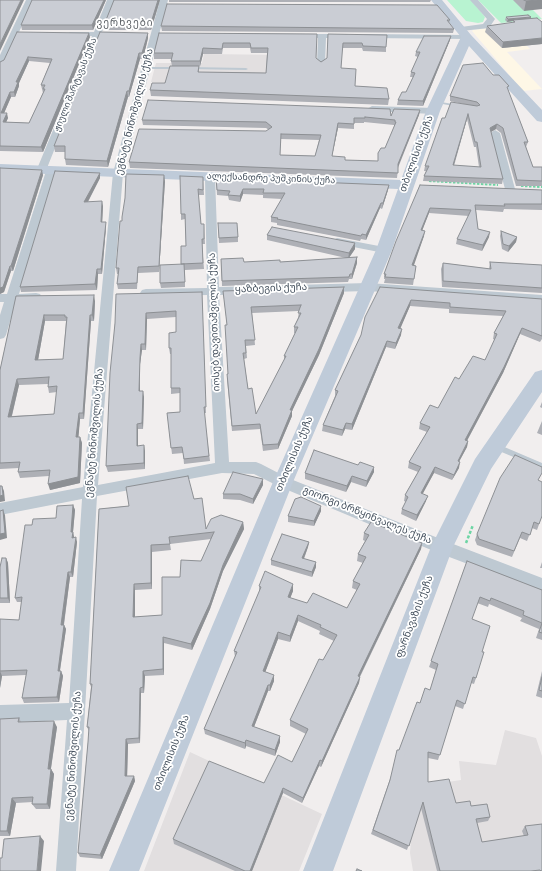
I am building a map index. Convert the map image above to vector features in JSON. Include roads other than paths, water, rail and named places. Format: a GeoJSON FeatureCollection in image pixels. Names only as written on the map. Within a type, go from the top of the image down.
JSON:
{"type":"FeatureCollection","features":[{"type":"Feature","properties":{"kind":"main road"},"geometry":{"type":"LineString","coordinates":[[437,4],[542,118]]}},
{"type":"Feature","properties":{"kind":"main road","name":"თბილისის ქუჩა"},"geometry":{"type":"LineString","coordinates":[[124,871],[283,482],[384,250],[416,184],[435,107],[459,55],[464,33]]}},
{"type":"Feature","properties":{"kind":"main road"},"geometry":{"type":"LineString","coordinates":[[459,55],[472,53],[485,55]]}},
{"type":"Feature","properties":{"kind":"main road","name":"ალექსანდრე პუშკინის ქუჩა"},"geometry":{"type":"LineString","coordinates":[[0,168],[416,184]]}},
{"type":"Feature","properties":{"kind":"main road","name":"ფარნავაზის ქუჩა"},"geometry":{"type":"LineString","coordinates":[[318,871],[442,547],[482,465],[542,377]]}},
{"type":"Feature","properties":{"kind":"street"},"geometry":{"type":"LineString","coordinates":[[0,64],[19,33],[30,0]]}},
{"type":"Feature","properties":{"kind":"street","name":"ჟიული შარტავას ქუჩა"},"geometry":{"type":"LineString","coordinates":[[0,335],[5,298],[47,170],[111,0]]}},
{"type":"Feature","properties":{"kind":"street"},"geometry":{"type":"LineString","coordinates":[[290,36],[464,33],[490,26],[490,19],[474,0]]}},
{"type":"Feature","properties":{"kind":"street","name":"ეგნატე ნინოშვილის ქუჩა"},"geometry":{"type":"LineString","coordinates":[[66,871],[90,492],[118,173],[133,130],[141,100],[146,68],[155,34],[166,3]]}},
{"type":"Feature","properties":{"kind":"street"},"geometry":{"type":"LineString","coordinates":[[60,34],[126,34]]}},
{"type":"Feature","properties":{"kind":"street"},"geometry":{"type":"LineString","coordinates":[[322,36],[322,63]]}},
{"type":"Feature","properties":{"kind":"street"},"geometry":{"type":"LineString","coordinates":[[363,108],[435,107]]}},
{"type":"Feature","properties":{"kind":"street"},"geometry":{"type":"LineString","coordinates":[[495,133],[507,188],[523,190]]}},
{"type":"Feature","properties":{"kind":"street","name":"იოსებ დავითაშვილის ქუჩა"},"geometry":{"type":"LineString","coordinates":[[210,177],[213,291],[222,467]]}},
{"type":"Feature","properties":{"kind":"street"},"geometry":{"type":"LineString","coordinates":[[324,238],[384,250]]}},
{"type":"Feature","properties":{"kind":"street","name":"ყაზბეგის ქუჩა"},"geometry":{"type":"LineString","coordinates":[[138,294],[368,286],[542,299]]}},
{"type":"Feature","properties":{"kind":"street"},"geometry":{"type":"LineString","coordinates":[[5,298],[48,297]]}},
{"type":"Feature","properties":{"kind":"street","name":"გიორგი ბრწყინვალეს ქუჩა"},"geometry":{"type":"LineString","coordinates":[[0,509],[222,467],[256,468],[283,482],[442,547],[542,585]]}},
{"type":"Feature","properties":{"kind":"street"},"geometry":{"type":"LineString","coordinates":[[0,714],[77,711]]}},
{"type":"Feature","properties":{"kind":"lane"},"geometry":{"type":"LineString","coordinates":[[146,68],[246,68]]}},
{"type":"Feature","properties":{"kind":"lane"},"geometry":{"type":"LineString","coordinates":[[435,107],[463,106]]}},
{"type":"Feature","properties":{"kind":"lane"},"geometry":{"type":"LineString","coordinates":[[495,446],[542,466]]}},
{"type":"Feature","properties":{"kind":"district","name":"ვერხვები"},"geometry":{"type":"Point","coordinates":[125,24]}}]}
